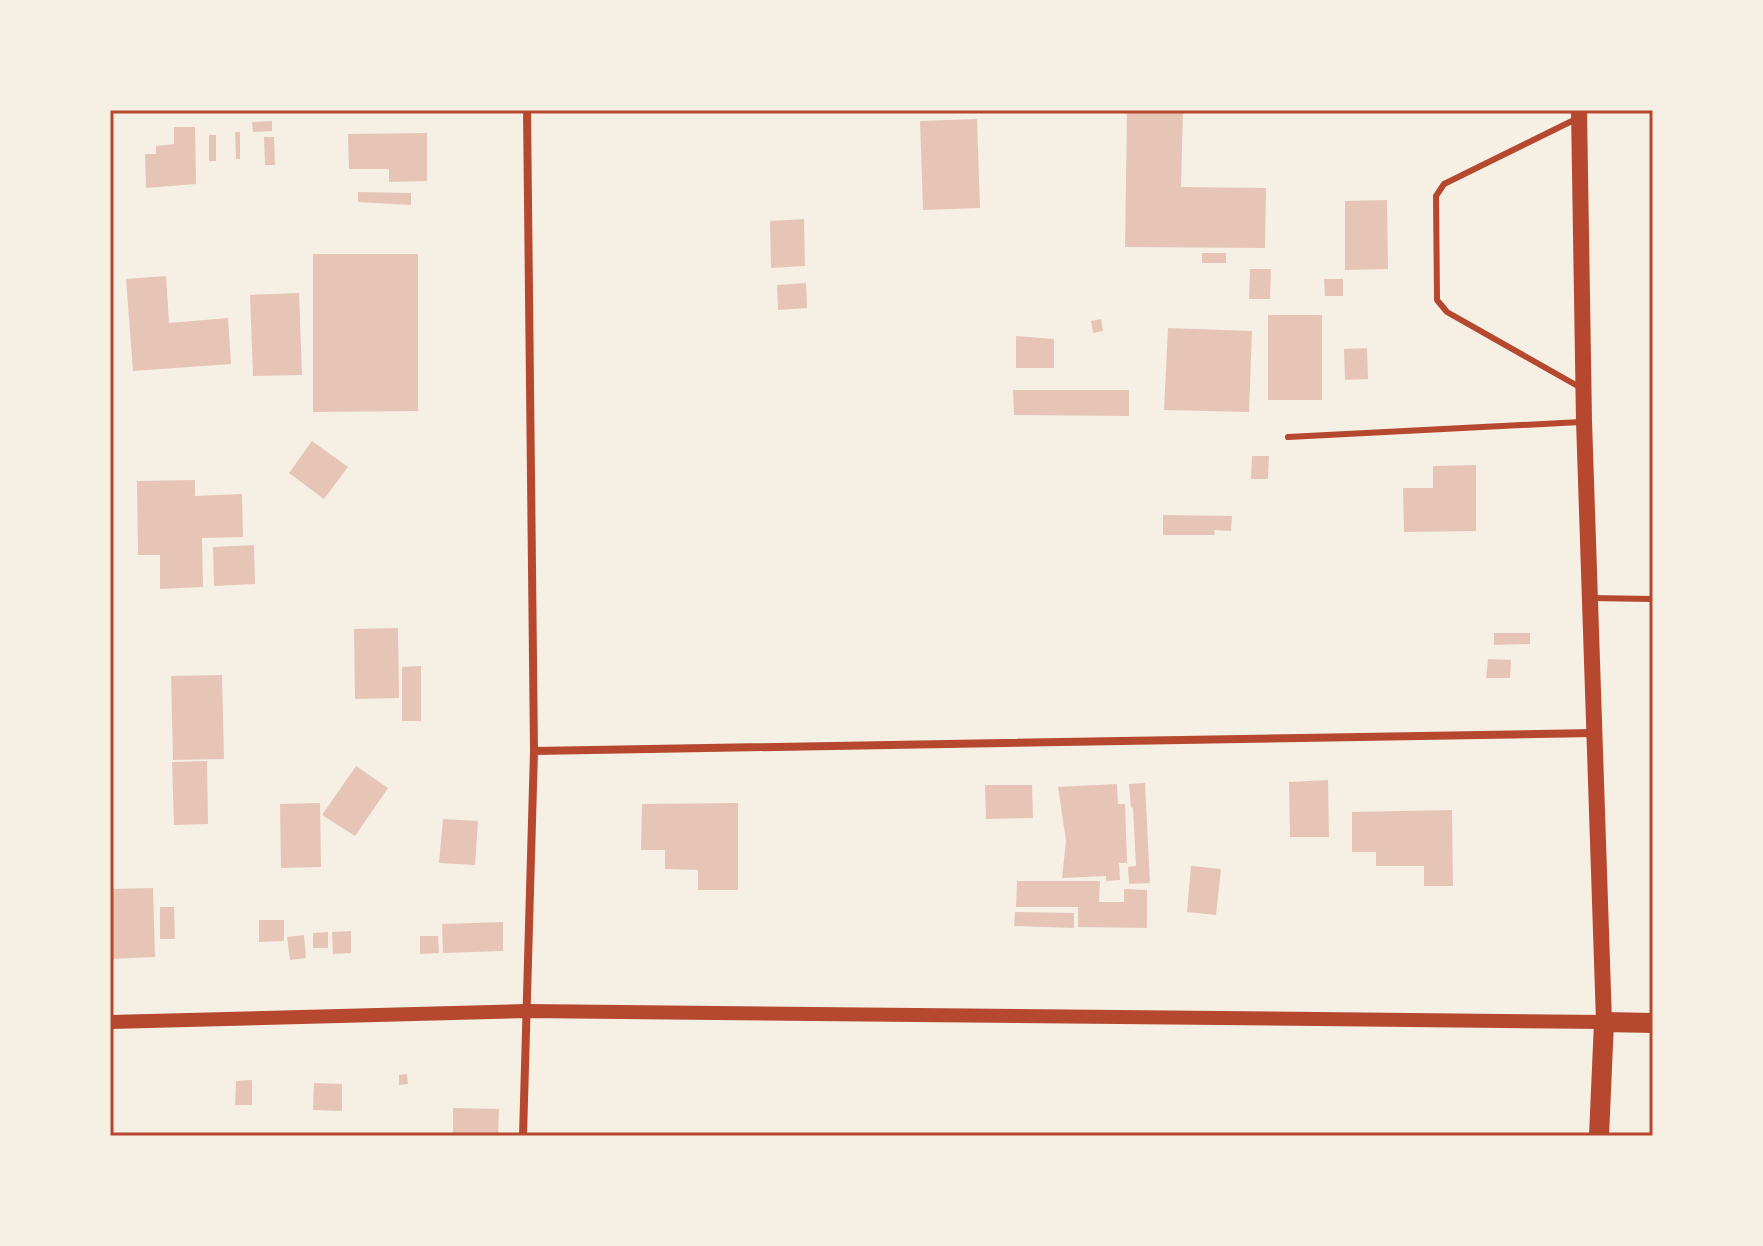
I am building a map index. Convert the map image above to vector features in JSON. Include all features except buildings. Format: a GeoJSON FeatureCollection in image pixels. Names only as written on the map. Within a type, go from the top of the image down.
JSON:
{"type":"FeatureCollection","features":[{"type":"Feature","properties":{"kind":"main road"},"geometry":{"type":"LineString","coordinates":[[1579,114],[1584,421],[1604,1022],[1599,1136]]}},
{"type":"Feature","properties":{"kind":"main road"},"geometry":{"type":"LineString","coordinates":[[1604,1022],[1653,1023]]}},
{"type":"Feature","properties":{"kind":"street"},"geometry":{"type":"LineString","coordinates":[[523,1136],[534,751],[527,110]]}},
{"type":"Feature","properties":{"kind":"street"},"geometry":{"type":"LineString","coordinates":[[534,751],[1595,733]]}},
{"type":"Feature","properties":{"kind":"street"},"geometry":{"type":"LineString","coordinates":[[110,1022],[526,1011],[1604,1022]]}},
{"type":"Feature","properties":{"kind":"lane"},"geometry":{"type":"LineString","coordinates":[[1579,114],[1444,184],[1436,196],[1437,300],[1447,312],[1584,390]]}},
{"type":"Feature","properties":{"kind":"lane"},"geometry":{"type":"LineString","coordinates":[[1288,437],[1584,421]]}},
{"type":"Feature","properties":{"kind":"lane"},"geometry":{"type":"LineString","coordinates":[[1590,598],[1653,599]]}}]}
